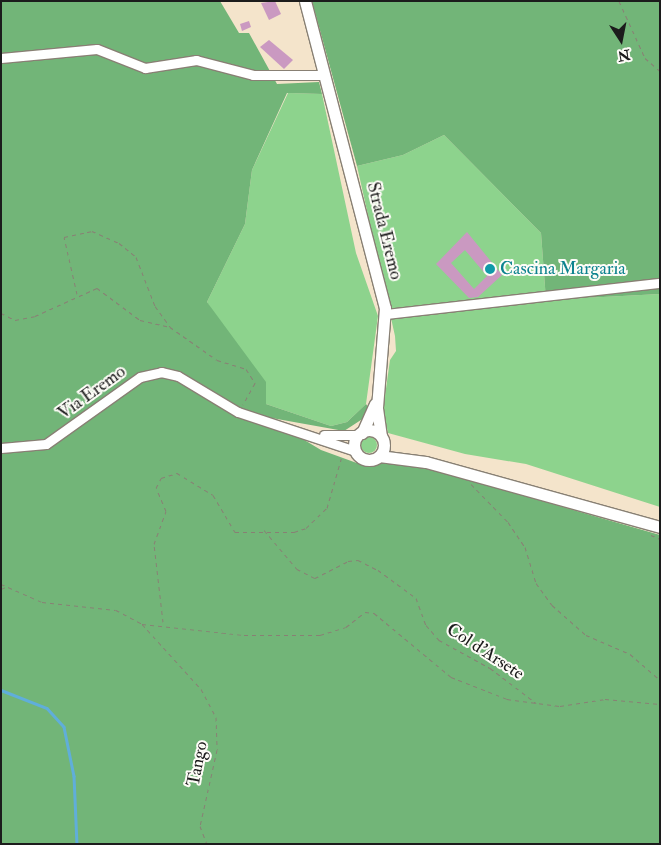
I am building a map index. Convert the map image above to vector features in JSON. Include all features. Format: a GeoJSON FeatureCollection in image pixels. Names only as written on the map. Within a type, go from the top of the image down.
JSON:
{"type":"FeatureCollection","features":[{"type":"Feature","properties":{"kind":"main road","name":"Strada Eremo"},"geometry":{"type":"LineString","coordinates":[[305,1],[386,314],[378,398],[382,438],[379,456]]}},
{"type":"Feature","properties":{"kind":"main road","name":"Strada Eremo"},"geometry":{"type":"LineString","coordinates":[[355,451],[360,434],[378,398]]}},
{"type":"Feature","properties":{"kind":"main road"},"geometry":{"type":"LineString","coordinates":[[360,434],[382,438],[426,462]]}},
{"type":"Feature","properties":{"kind":"main road"},"geometry":{"type":"LineString","coordinates":[[355,451],[366,460],[379,456],[426,462],[660,527]]}},
{"type":"Feature","properties":{"kind":"street"},"geometry":{"type":"LineString","coordinates":[[1,58],[97,49],[145,68],[196,60],[253,75],[324,75]]}},
{"type":"Feature","properties":{"kind":"street"},"geometry":{"type":"LineString","coordinates":[[386,314],[660,283]]}},
{"type":"Feature","properties":{"kind":"street","name":"Via Eremo"},"geometry":{"type":"LineString","coordinates":[[1,448],[46,444],[140,377],[155,373],[178,376],[238,412],[310,433],[355,451]]}},
{"type":"Feature","properties":{"kind":"street","name":"Via Eremo"},"geometry":{"type":"LineString","coordinates":[[310,433],[360,434]]}},
{"type":"Feature","properties":{"kind":"path"},"geometry":{"type":"LineString","coordinates":[[619,1],[645,58],[660,71]]}},
{"type":"Feature","properties":{"kind":"path"},"geometry":{"type":"LineString","coordinates":[[77,294],[64,236],[92,232],[119,243],[136,257],[155,306],[170,327],[217,360],[246,369],[255,383],[238,412]]}},
{"type":"Feature","properties":{"kind":"path"},"geometry":{"type":"LineString","coordinates":[[1,313],[15,320],[30,317],[77,294],[101,288],[140,320],[170,327]]}},
{"type":"Feature","properties":{"kind":"path"},"geometry":{"type":"LineString","coordinates":[[163,623],[154,544],[166,511],[156,488],[161,478],[177,473],[213,494],[234,532],[244,535],[263,529],[294,532],[317,520],[334,493],[343,454]]}},
{"type":"Feature","properties":{"kind":"path"},"geometry":{"type":"LineString","coordinates":[[469,482],[508,522],[525,547],[536,583],[552,605],[586,635],[630,654],[660,680]]}},
{"type":"Feature","properties":{"kind":"path","name":"Col d'Arsete"},"geometry":{"type":"LineString","coordinates":[[263,529],[297,569],[315,578],[348,561],[358,560],[378,570],[416,598],[426,625],[439,640],[490,668],[538,704]]}},
{"type":"Feature","properties":{"kind":"path"},"geometry":{"type":"LineString","coordinates":[[1,584],[42,602],[116,610],[142,624],[163,623],[244,635],[320,635],[346,627],[365,612],[374,613],[451,677],[507,699],[538,704],[605,699],[660,704]]}},
{"type":"Feature","properties":{"kind":"path"},"geometry":{"type":"LineString","coordinates":[[1,589],[6,586]]}},
{"type":"Feature","properties":{"kind":"path","name":"Tango"},"geometry":{"type":"LineString","coordinates":[[142,624],[201,689],[216,717],[217,750],[200,826],[206,844]]}},
{"type":"Feature","properties":{"kind":"green space"},"geometry":{"type":"Polygon","coordinates":[[[1,1],[220,1],[239,33],[249,33],[277,84],[319,82],[322,94],[287,93],[252,170],[245,224],[207,302],[266,382],[266,404],[331,426],[347,422],[366,404],[369,408],[364,418],[344,431],[266,417],[321,450],[365,466],[393,460],[417,465],[660,535],[660,844],[1,844],[1,1]]]}},
{"type":"Feature","properties":{"kind":"green space"},"geometry":{"type":"Polygon","coordinates":[[[312,1],[660,1],[660,294],[546,300],[541,233],[444,135],[403,155],[357,166],[312,1]]]}},
{"type":"Feature","properties":{"kind":"green space"},"geometry":{"type":"Polygon","coordinates":[[[288,93],[322,94],[356,253],[378,316],[366,404],[347,422],[331,426],[266,404],[207,302],[245,224],[252,170],[288,93]]]}},
{"type":"Feature","properties":{"kind":"green space"},"geometry":{"type":"Polygon","coordinates":[[[444,135],[541,233],[546,300],[660,294],[660,507],[526,464],[465,454],[388,433],[383,410],[390,360],[396,351],[395,336],[357,166],[403,155],[444,135]]]}},
{"type":"Feature","properties":{"kind":"green space"},"geometry":{"type":"Polygon","coordinates":[[[369,437],[377,445],[369,453],[361,445],[369,437]]]}},
{"type":"Feature","properties":{"kind":"building"},"geometry":{"type":"Polygon","coordinates":[[[275,1],[281,14],[269,20],[261,3],[275,1]]]}},
{"type":"Feature","properties":{"kind":"building"},"geometry":{"type":"Polygon","coordinates":[[[249,21],[251,27],[242,31],[240,24],[249,21]]]}},
{"type":"Feature","properties":{"kind":"building"},"geometry":{"type":"Polygon","coordinates":[[[269,40],[293,60],[284,69],[260,47],[269,40]]]}},
{"type":"Feature","properties":{"kind":"building","name":"Cascina Margaria"},"geometry":{"type":"Polygon","coordinates":[[[467,232],[502,275],[478,297],[469,298],[436,264],[467,232]],[[465,250],[451,263],[474,289],[487,276],[465,250]]]}},
{"type":"Feature","properties":{"kind":"waterway"},"geometry":{"type":"LineString","coordinates":[[1,690],[47,708],[64,727],[74,776],[77,844]]}},
{"type":"Feature","properties":{"kind":"place","name":"Cascina Margaria"},"geometry":{"type":"Point","coordinates":[490,269]}}]}
